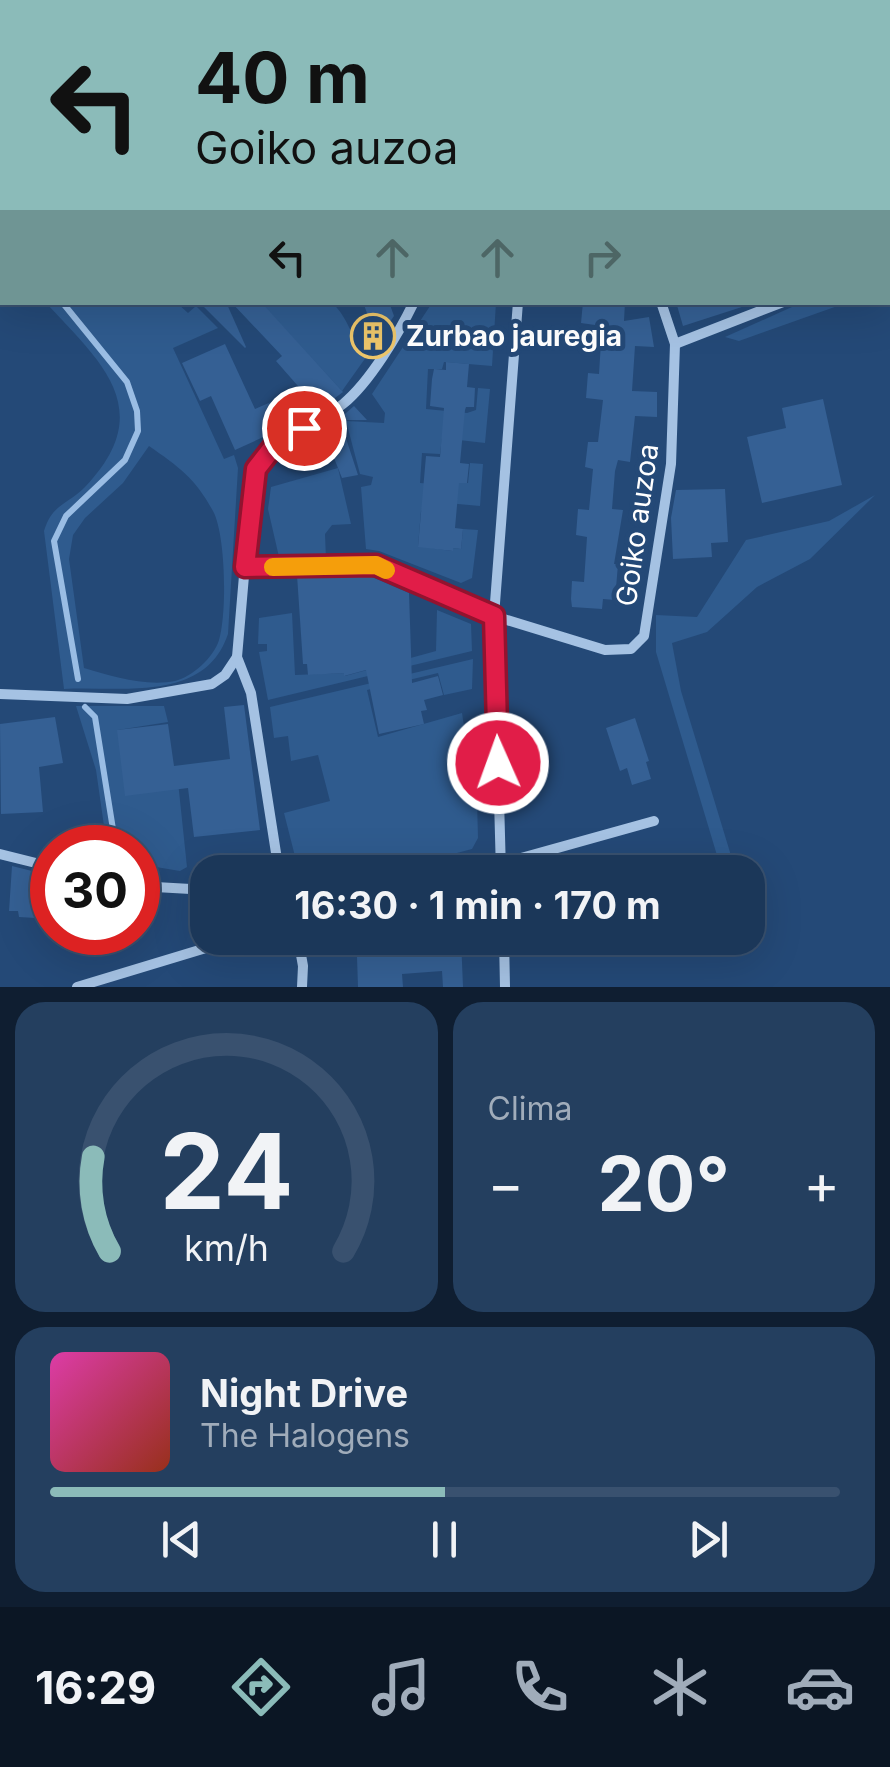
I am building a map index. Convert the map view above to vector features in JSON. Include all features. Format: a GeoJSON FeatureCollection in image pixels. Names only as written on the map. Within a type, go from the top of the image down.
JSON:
{"type":"FeatureCollection","features":[{"type":"Feature","properties":{"kind":"street"},"geometry":{"type":"LineString","coordinates":[[276,855],[251,694],[238,656],[252,483],[263,457],[274,446],[346,402],[412,305]]}},
{"type":"Feature","properties":{"kind":"street"},"geometry":{"type":"LineString","coordinates":[[501,855],[494,616],[518,305]]}},
{"type":"Feature","properties":{"kind":"street","name":"Goiko auzoa"},"geometry":{"type":"LineString","coordinates":[[245,567],[376,565],[494,616],[604,650],[632,650],[644,636],[671,464],[675,344],[662,305]]}},
{"type":"Feature","properties":{"kind":"street"},"geometry":{"type":"LineString","coordinates":[[675,344],[775,305]]}},
{"type":"Feature","properties":{"kind":"street"},"geometry":{"type":"LineString","coordinates":[[0,694],[127,699],[212,684],[238,656]]}},
{"type":"Feature","properties":{"kind":"street"},"geometry":{"type":"LineString","coordinates":[[542,855],[654,820]]}},
{"type":"Feature","properties":{"kind":"street"},"geometry":{"type":"LineString","coordinates":[[0,854],[30,862]]}},
{"type":"Feature","properties":{"kind":"street"},"geometry":{"type":"LineString","coordinates":[[160,887],[190,889]]}},
{"type":"Feature","properties":{"kind":"street"},"geometry":{"type":"LineString","coordinates":[[77,987],[190,953]]}},
{"type":"Feature","properties":{"kind":"street"},"geometry":{"type":"LineString","coordinates":[[302,955],[302,987]]}},
{"type":"Feature","properties":{"kind":"street"},"geometry":{"type":"LineString","coordinates":[[504,955],[505,987]]}},
{"type":"Feature","properties":{"kind":"shaded area"},"geometry":{"type":"Polygon","coordinates":[[[48,305],[179,305],[188,313],[196,306],[218,328],[173,348],[224,459],[234,455],[238,468],[228,634],[217,656],[201,671],[181,681],[135,688],[64,689],[44,531],[56,510],[85,487],[107,459],[118,434],[120,411],[114,389],[86,346],[48,305]],[[149,446],[123,483],[85,518],[73,535],[69,559],[84,668],[129,680],[175,681],[195,671],[219,640],[224,594],[221,538],[213,511],[193,481],[149,446]]]}},
{"type":"Feature","properties":{"kind":"shaded area"},"geometry":{"type":"Polygon","coordinates":[[[263,305],[334,305],[338,309],[369,353],[342,391],[263,305]]]}},
{"type":"Feature","properties":{"kind":"shaded area"},"geometry":{"type":"Polygon","coordinates":[[[431,305],[496,305],[492,366],[444,362],[442,369],[428,369],[426,409],[467,413],[476,410],[478,388],[490,389],[485,443],[442,438],[440,454],[422,453],[420,483],[468,483],[470,463],[483,464],[480,506],[436,502],[421,511],[418,546],[461,549],[463,529],[478,530],[472,578],[461,583],[366,549],[361,487],[371,485],[373,477],[360,474],[346,421],[384,423],[385,413],[372,394],[431,305]]]}},
{"type":"Feature","properties":{"kind":"shaded area"},"geometry":{"type":"Polygon","coordinates":[[[796,305],[840,305],[739,341],[725,337],[796,305]]]}},
{"type":"Feature","properties":{"kind":"shaded area"},"geometry":{"type":"Polygon","coordinates":[[[338,468],[351,524],[332,525],[325,534],[326,559],[279,557],[268,509],[271,487],[338,468]]]}},
{"type":"Feature","properties":{"kind":"shaded area"},"geometry":{"type":"Polygon","coordinates":[[[875,495],[810,559],[757,587],[707,632],[672,643],[681,691],[731,855],[717,855],[656,652],[656,615],[697,617],[746,540],[829,521],[875,495]]]}},
{"type":"Feature","properties":{"kind":"shaded area"},"geometry":{"type":"Polygon","coordinates":[[[437,610],[471,624],[472,651],[268,700],[259,652],[267,651],[267,644],[258,644],[259,618],[292,613],[295,675],[345,676],[436,651],[437,610]]]}},
{"type":"Feature","properties":{"kind":"shaded area"},"geometry":{"type":"Polygon","coordinates":[[[473,659],[472,689],[444,695],[438,673],[367,690],[378,737],[462,713],[464,726],[475,724],[478,838],[472,849],[449,855],[295,855],[284,813],[330,801],[318,755],[291,761],[288,736],[274,738],[270,707],[473,659]]]}},
{"type":"Feature","properties":{"kind":"shaded area"},"geometry":{"type":"Polygon","coordinates":[[[76,706],[164,706],[168,722],[118,730],[177,772],[187,867],[180,871],[160,868],[160,825],[104,825],[96,770],[76,706]]]}},
{"type":"Feature","properties":{"kind":"building"},"geometry":{"type":"Polygon","coordinates":[[[202,305],[227,305],[245,348],[202,305]]]}},
{"type":"Feature","properties":{"kind":"building"},"geometry":{"type":"Polygon","coordinates":[[[234,305],[264,305],[343,392],[319,410],[276,361],[282,356],[234,305]]]}},
{"type":"Feature","properties":{"kind":"building","name":"Zurbao jauregia"},"geometry":{"type":"Polygon","coordinates":[[[364,305],[390,305],[394,316],[377,341],[364,305]]]}},
{"type":"Feature","properties":{"kind":"building"},"geometry":{"type":"Polygon","coordinates":[[[583,305],[625,305],[624,321],[649,317],[654,347],[635,346],[632,391],[657,392],[657,417],[635,416],[630,462],[618,460],[612,509],[623,510],[614,564],[618,564],[615,600],[603,599],[602,609],[572,607],[571,599],[572,581],[584,582],[587,537],[576,535],[578,509],[589,510],[593,469],[585,467],[588,442],[598,442],[603,400],[586,398],[588,373],[599,374],[602,326],[581,323],[583,305]]]}},
{"type":"Feature","properties":{"kind":"building"},"geometry":{"type":"Polygon","coordinates":[[[677,305],[745,305],[745,306],[683,326],[677,305]]]}},
{"type":"Feature","properties":{"kind":"building"},"geometry":{"type":"Polygon","coordinates":[[[225,344],[255,409],[271,402],[283,428],[235,450],[211,396],[200,401],[182,363],[225,344]]]}},
{"type":"Feature","properties":{"kind":"building"},"geometry":{"type":"Polygon","coordinates":[[[446,362],[469,364],[467,387],[475,388],[474,407],[465,410],[460,463],[469,464],[467,483],[459,483],[455,528],[463,529],[461,549],[453,551],[418,547],[426,456],[440,457],[444,408],[430,406],[432,379],[434,369],[446,370],[446,362]]]}},
{"type":"Feature","properties":{"kind":"building"},"geometry":{"type":"Polygon","coordinates":[[[823,399],[842,485],[762,503],[747,437],[786,428],[782,408],[823,399]]]}},
{"type":"Feature","properties":{"kind":"building"},"geometry":{"type":"Polygon","coordinates":[[[354,406],[367,420],[340,420],[358,475],[342,478],[332,453],[293,469],[286,450],[338,420],[354,406]]]}},
{"type":"Feature","properties":{"kind":"building"},"geometry":{"type":"Polygon","coordinates":[[[725,489],[728,542],[711,543],[712,557],[673,559],[671,518],[676,490],[725,489]]]}},
{"type":"Feature","properties":{"kind":"building"},"geometry":{"type":"Polygon","coordinates":[[[297,575],[372,577],[409,593],[412,683],[438,676],[443,695],[424,700],[424,724],[379,734],[366,670],[344,676],[308,675],[307,664],[303,664],[297,575]]]}},
{"type":"Feature","properties":{"kind":"building"},"geometry":{"type":"Polygon","coordinates":[[[244,705],[260,830],[194,837],[188,788],[125,796],[117,730],[168,724],[174,766],[230,759],[224,707],[244,705]]]}},
{"type":"Feature","properties":{"kind":"building"},"geometry":{"type":"Polygon","coordinates":[[[55,717],[63,763],[39,767],[43,812],[1,814],[0,724],[55,717]]]}},
{"type":"Feature","properties":{"kind":"building"},"geometry":{"type":"Polygon","coordinates":[[[635,718],[651,779],[632,785],[627,768],[620,771],[606,728],[635,718]]]}},
{"type":"Feature","properties":{"kind":"building"},"geometry":{"type":"Polygon","coordinates":[[[12,866],[30,870],[30,918],[9,911],[12,866]]]}},
{"type":"Feature","properties":{"kind":"building"},"geometry":{"type":"Polygon","coordinates":[[[462,955],[463,987],[443,987],[442,971],[402,974],[403,987],[358,987],[357,957],[462,955]]]}},
{"type":"Feature","properties":{"kind":"waterway"},"geometry":{"type":"LineString","coordinates":[[64,305],[127,382],[137,411],[138,431],[125,460],[66,516],[54,541],[78,679]]}},
{"type":"Feature","properties":{"kind":"waterway"},"geometry":{"type":"LineString","coordinates":[[85,707],[95,717],[112,825]]}},
{"type":"Feature","properties":{"kind":"slow traffic"},"geometry":{"type":"LineString","coordinates":[[273,567],[376,565],[386,570]]}},
{"type":"Feature","properties":{"kind":"place","name":"Zurbao jauregia"},"geometry":{"type":"Point","coordinates":[373,336]}},
{"type":"Feature","properties":{"kind":"route"},"geometry":{"type":"LineString","coordinates":[[304,428],[274,446],[256,469],[245,567],[376,565],[494,616],[498,763]]}}]}
